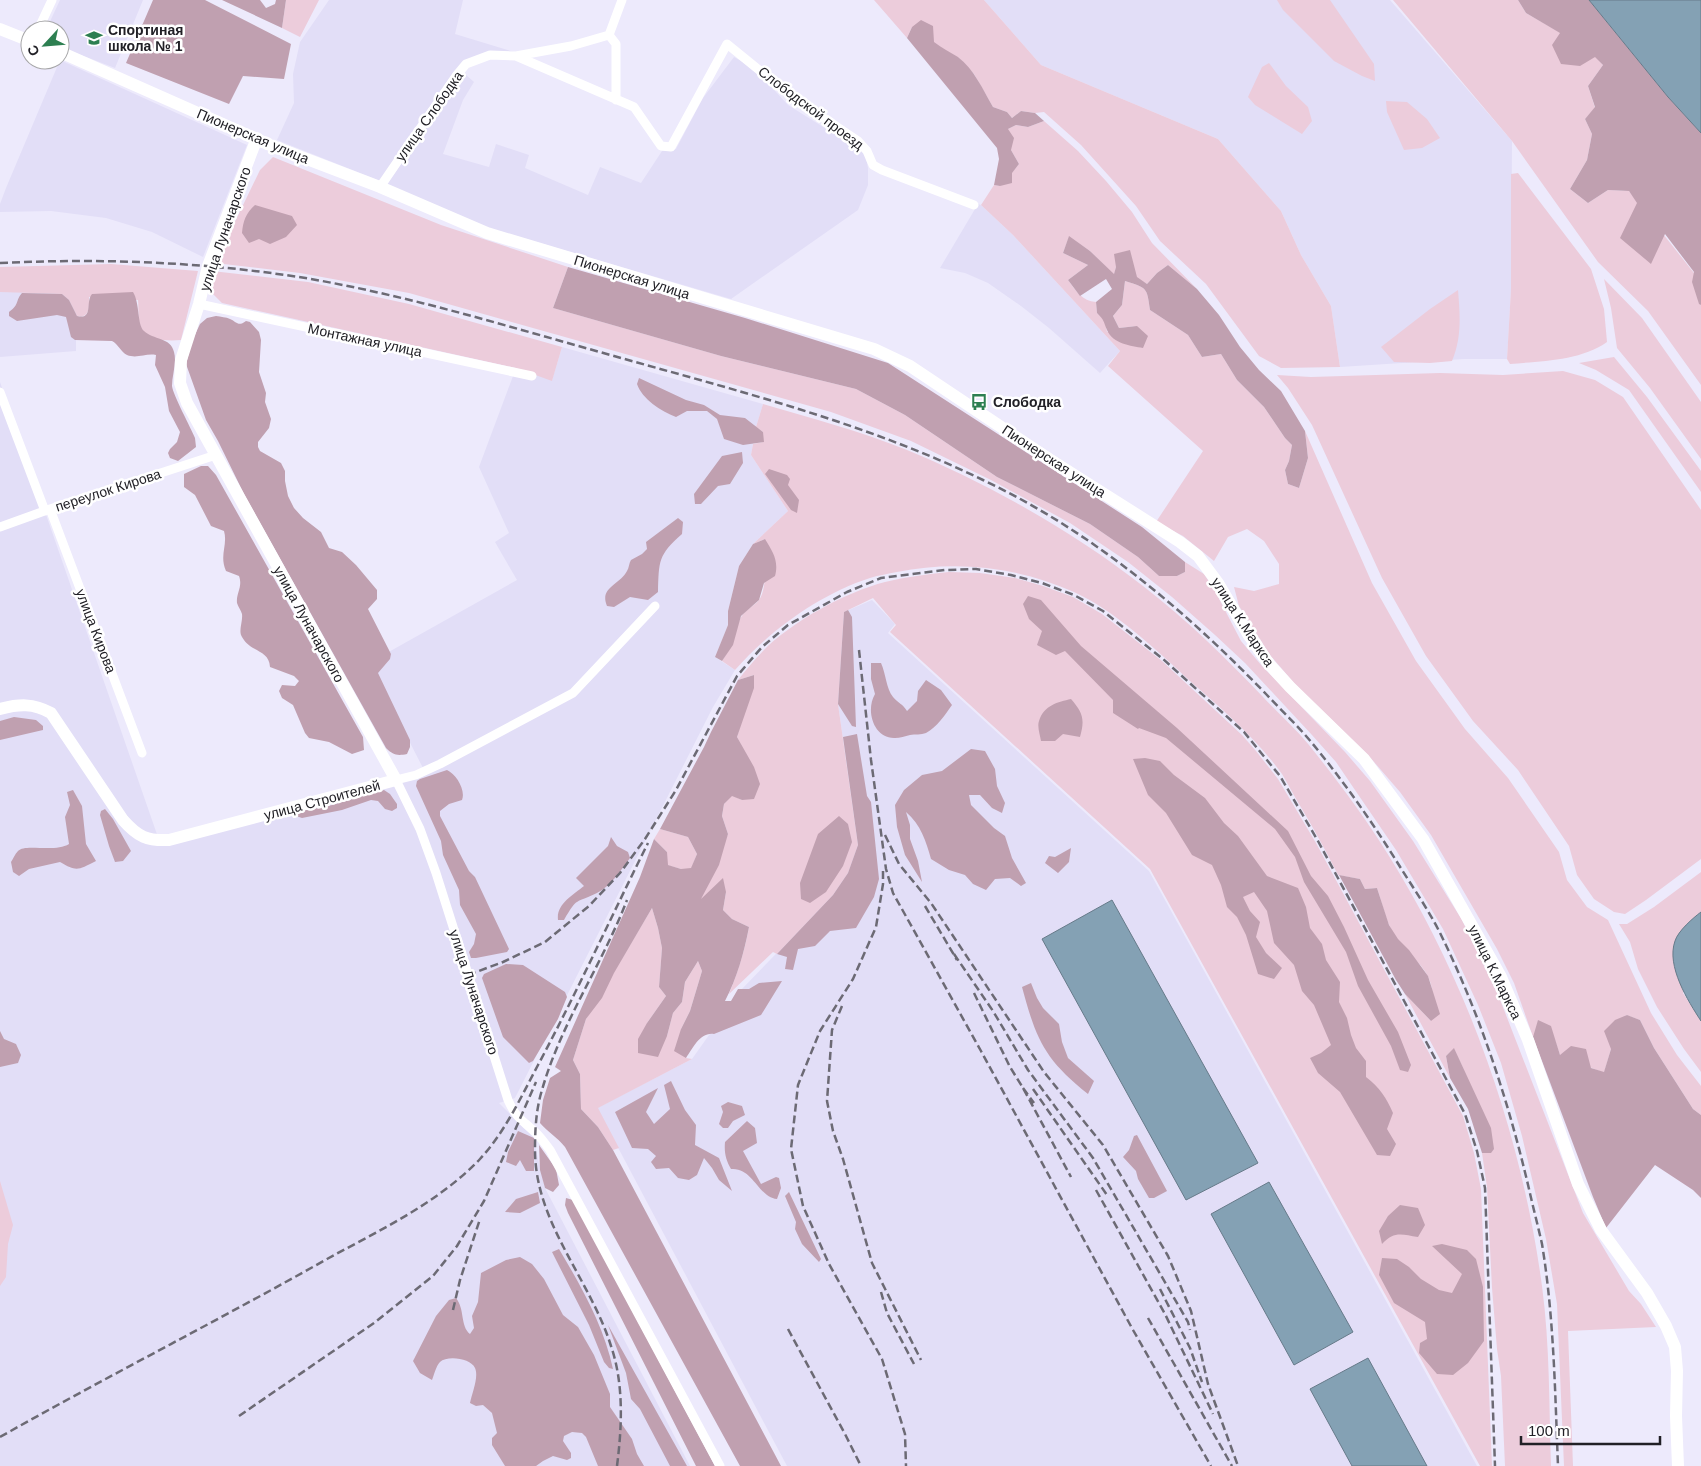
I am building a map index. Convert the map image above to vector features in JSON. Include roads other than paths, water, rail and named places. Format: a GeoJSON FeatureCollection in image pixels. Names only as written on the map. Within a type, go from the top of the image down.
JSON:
{"type":"FeatureCollection","features":[{"type":"Feature","properties":{"kind":"main road"},"geometry":{"type":"LineString","coordinates":[[0,29],[20,37]]}},
{"type":"Feature","properties":{"kind":"main road","name":"Пионерская улица"},"geometry":{"type":"LineString","coordinates":[[70,56],[257,138],[380,187],[487,233],[874,349],[910,366],[1049,459],[1180,542]]}},
{"type":"Feature","properties":{"kind":"main road","name":"улица Луначарского"},"geometry":{"type":"LineString","coordinates":[[257,138],[208,266],[199,304],[181,360],[180,383],[187,404],[396,780]]}},
{"type":"Feature","properties":{"kind":"main road","name":"улица К.Маркса"},"geometry":{"type":"LineString","coordinates":[[1180,542],[1198,556],[1218,583],[1243,626],[1269,664],[1364,760],[1424,839],[1501,977],[1528,1040],[1578,1184],[1601,1230],[1647,1293],[1666,1326],[1675,1347],[1678,1466]]}},
{"type":"Feature","properties":{"kind":"main road","name":"улица Строителей"},"geometry":{"type":"LineString","coordinates":[[0,709],[26,704],[36,706],[51,714],[123,820],[138,834],[149,840],[169,840],[396,780]]}},
{"type":"Feature","properties":{"kind":"street"},"geometry":{"type":"LineString","coordinates":[[43,20],[52,0]]}},
{"type":"Feature","properties":{"kind":"street"},"geometry":{"type":"LineString","coordinates":[[616,100],[616,44],[610,35],[622,0]]}},
{"type":"Feature","properties":{"kind":"street","name":"улица Слободка"},"geometry":{"type":"LineString","coordinates":[[380,187],[466,64],[490,55],[516,56],[570,46],[610,35]]}},
{"type":"Feature","properties":{"kind":"street","name":"Слободской проезд"},"geometry":{"type":"LineString","coordinates":[[661,146],[670,146],[727,44],[791,96],[858,141],[868,151],[873,165],[974,205]]}},
{"type":"Feature","properties":{"kind":"street","name":"улица Слободка"},"geometry":{"type":"LineString","coordinates":[[516,56],[634,108],[661,146]]}},
{"type":"Feature","properties":{"kind":"street","name":"Монтажная улица"},"geometry":{"type":"LineString","coordinates":[[199,304],[532,376]]}},
{"type":"Feature","properties":{"kind":"street","name":"улица Кирова"},"geometry":{"type":"LineString","coordinates":[[0,392],[142,753]]}},
{"type":"Feature","properties":{"kind":"street","name":"переулок Кирова"},"geometry":{"type":"LineString","coordinates":[[0,527],[216,456]]}},
{"type":"Feature","properties":{"kind":"street","name":"улица Строителей"},"geometry":{"type":"LineString","coordinates":[[396,780],[416,775],[440,764],[573,693],[655,606]]}},
{"type":"Feature","properties":{"kind":"street","name":"улица Луначарского"},"geometry":{"type":"LineString","coordinates":[[396,780],[420,829],[436,873],[513,1112],[519,1120],[536,1133],[555,1157],[720,1466]]}},
{"type":"Feature","properties":{"kind":"water"},"geometry":{"type":"Polygon","coordinates":[[[1589,0],[1701,0],[1701,133],[1668,97],[1589,0]]]}},
{"type":"Feature","properties":{"kind":"water"},"geometry":{"type":"Polygon","coordinates":[[[1112,900],[1258,1163],[1186,1200],[1042,939],[1112,900]]]}},
{"type":"Feature","properties":{"kind":"water"},"geometry":{"type":"Polygon","coordinates":[[[1701,912],[1701,1021],[1680,983],[1673,961],[1673,951],[1679,933],[1701,912]]]}},
{"type":"Feature","properties":{"kind":"water"},"geometry":{"type":"Polygon","coordinates":[[[1269,1182],[1353,1332],[1294,1365],[1211,1214],[1269,1182]]]}},
{"type":"Feature","properties":{"kind":"water"},"geometry":{"type":"Polygon","coordinates":[[[1368,1358],[1427,1466],[1352,1466],[1310,1389],[1368,1358]]]}},
{"type":"Feature","properties":{"kind":"railway"},"geometry":{"type":"LineString","coordinates":[[0,263],[117,261],[195,265],[272,273],[349,286],[501,324],[801,410],[848,425],[939,460],[1023,500],[1061,523],[1134,574],[1169,602],[1235,662],[1312,743],[1370,821],[1423,903],[1442,937],[1469,998],[1493,1061],[1521,1157],[1542,1244],[1552,1327],[1558,1466]]}},
{"type":"Feature","properties":{"kind":"railway"},"geometry":{"type":"LineString","coordinates":[[468,975],[503,962],[545,942],[589,906],[620,873],[645,839],[676,790],[737,676],[762,647],[788,625],[847,592],[881,578],[945,570],[976,569],[1011,575],[1042,583],[1074,595],[1103,611],[1163,659],[1244,732],[1280,776],[1318,841],[1465,1114],[1477,1151],[1485,1188],[1495,1466]]}},
{"type":"Feature","properties":{"kind":"railway"},"geometry":{"type":"LineString","coordinates":[[859,650],[871,760],[886,869],[893,893],[1133,1330],[1211,1466]]}},
{"type":"Feature","properties":{"kind":"railway"},"geometry":{"type":"LineString","coordinates":[[885,835],[899,864],[931,903],[1044,1072],[1103,1145],[1168,1256],[1191,1311],[1208,1384],[1238,1466]]}},
{"type":"Feature","properties":{"kind":"railway"},"geometry":{"type":"LineString","coordinates":[[0,1437],[408,1215],[464,1175],[489,1149],[512,1114],[566,1010],[648,843]]}},
{"type":"Feature","properties":{"kind":"railway"},"geometry":{"type":"LineString","coordinates":[[883,871],[883,884],[876,927],[853,979],[820,1031],[798,1085],[791,1149],[803,1206],[829,1264],[882,1359],[905,1434],[906,1466]]}},
{"type":"Feature","properties":{"kind":"railway"},"geometry":{"type":"LineString","coordinates":[[617,1466],[621,1406],[615,1360],[602,1321],[565,1250],[544,1202],[537,1177],[535,1142],[538,1105],[550,1065],[627,900]]}},
{"type":"Feature","properties":{"kind":"railway"},"geometry":{"type":"LineString","coordinates":[[925,906],[957,960]]}},
{"type":"Feature","properties":{"kind":"railway"},"geometry":{"type":"LineString","coordinates":[[954,954],[993,1011],[1028,1070],[1093,1158],[1188,1322],[1190,1330]]}},
{"type":"Feature","properties":{"kind":"railway"},"geometry":{"type":"LineString","coordinates":[[974,993],[1010,1067],[1071,1177]]}},
{"type":"Feature","properties":{"kind":"railway"},"geometry":{"type":"LineString","coordinates":[[842,1006],[832,1030],[827,1101],[833,1131],[843,1159],[872,1263],[921,1360]]}},
{"type":"Feature","properties":{"kind":"railway"},"geometry":{"type":"LineString","coordinates":[[239,1416],[374,1323],[433,1276],[457,1246],[484,1201],[536,1082]]}},
{"type":"Feature","properties":{"kind":"railway"},"geometry":{"type":"LineString","coordinates":[[1023,1088],[1034,1103]]}},
{"type":"Feature","properties":{"kind":"railway"},"geometry":{"type":"LineString","coordinates":[[1033,1089],[1107,1195]]}},
{"type":"Feature","properties":{"kind":"railway"},"geometry":{"type":"LineString","coordinates":[[1096,1190],[1165,1314],[1213,1414]]}},
{"type":"Feature","properties":{"kind":"railway"},"geometry":{"type":"LineString","coordinates":[[453,1310],[460,1280],[480,1219]]}},
{"type":"Feature","properties":{"kind":"railway"},"geometry":{"type":"LineString","coordinates":[[1160,1289],[1190,1348],[1202,1382]]}},
{"type":"Feature","properties":{"kind":"railway"},"geometry":{"type":"LineString","coordinates":[[881,1292],[887,1313],[914,1364]]}},
{"type":"Feature","properties":{"kind":"railway"},"geometry":{"type":"LineString","coordinates":[[1148,1318],[1232,1466]]}},
{"type":"Feature","properties":{"kind":"railway"},"geometry":{"type":"LineString","coordinates":[[788,1329],[861,1466]]}},
{"type":"Feature","properties":{"kind":"place","name":"Спортиная школа № 1"},"geometry":{"type":"Point","coordinates":[94,38]}},
{"type":"Feature","properties":{"kind":"place","name":"Слободка"},"geometry":{"type":"Point","coordinates":[979,402]}}]}
